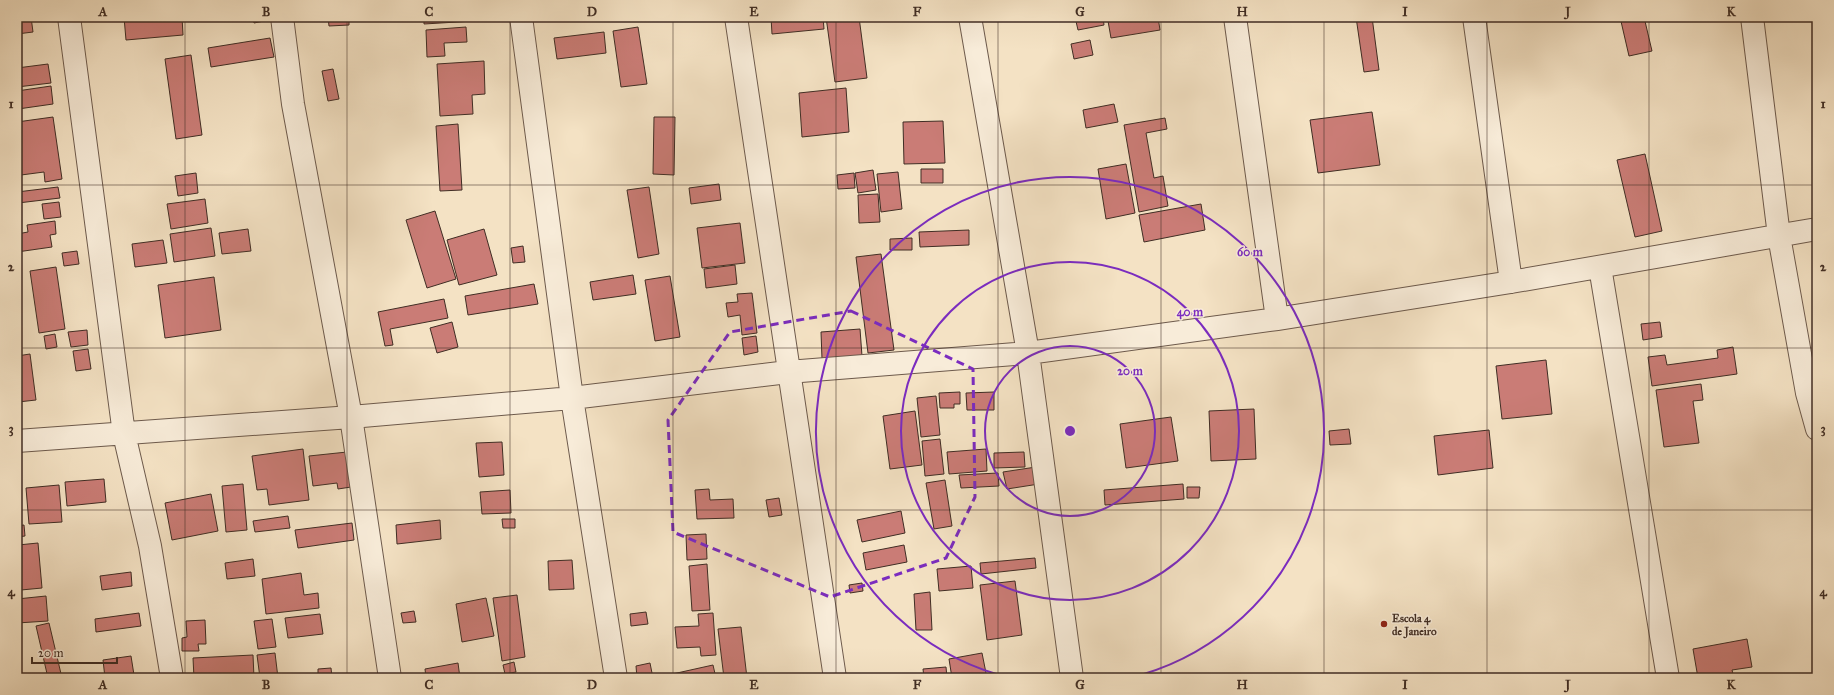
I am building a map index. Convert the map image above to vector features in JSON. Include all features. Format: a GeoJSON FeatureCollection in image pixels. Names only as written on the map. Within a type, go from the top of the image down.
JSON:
{"type":"FeatureCollection","features":[{"type":"Feature","properties":{"kind":"street"},"geometry":{"type":"LineString","coordinates":[[68,17],[124,434],[150,546],[172,678]]}},
{"type":"Feature","properties":{"kind":"street"},"geometry":{"type":"LineString","coordinates":[[282,17],[293,104],[351,417],[390,678]]}},
{"type":"Feature","properties":{"kind":"street"},"geometry":{"type":"LineString","coordinates":[[521,17],[572,398],[616,678]]}},
{"type":"Feature","properties":{"kind":"street"},"geometry":{"type":"LineString","coordinates":[[736,17],[835,678]]}},
{"type":"Feature","properties":{"kind":"street"},"geometry":{"type":"LineString","coordinates":[[970,17],[1028,353],[1072,678]]}},
{"type":"Feature","properties":{"kind":"street"},"geometry":{"type":"LineString","coordinates":[[1234,17],[1277,319]]}},
{"type":"Feature","properties":{"kind":"street"},"geometry":{"type":"LineString","coordinates":[[1474,17],[1511,282]]}},
{"type":"Feature","properties":{"kind":"street"},"geometry":{"type":"LineString","coordinates":[[1752,17],[1779,236],[1807,393],[1817,429]]}},
{"type":"Feature","properties":{"kind":"street"},"geometry":{"type":"LineString","coordinates":[[17,441],[351,417],[572,398],[788,372],[1028,353],[1277,319],[1511,282],[1817,229]]}},
{"type":"Feature","properties":{"kind":"street"},"geometry":{"type":"LineString","coordinates":[[1600,267],[1668,678]]}},
{"type":"Feature","properties":{"kind":"highlighted area"},"geometry":{"type":"Polygon","coordinates":[[[851,311],[973,369],[975,497],[946,558],[830,597],[673,532],[668,420],[730,332],[851,311]]]}},
{"type":"Feature","properties":{"kind":"building"},"geometry":{"type":"Polygon","coordinates":[[[17,17],[31,17],[33,32],[17,34],[17,17]]]}},
{"type":"Feature","properties":{"kind":"building"},"geometry":{"type":"Polygon","coordinates":[[[124,17],[182,17],[183,35],[126,40],[124,17]]]}},
{"type":"Feature","properties":{"kind":"building"},"geometry":{"type":"Polygon","coordinates":[[[253,17],[269,17],[269,20],[254,23],[253,17]]]}},
{"type":"Feature","properties":{"kind":"building"},"geometry":{"type":"Polygon","coordinates":[[[328,17],[349,17],[349,25],[329,26],[328,17]]]}},
{"type":"Feature","properties":{"kind":"building"},"geometry":{"type":"Polygon","coordinates":[[[363,17],[409,17],[409,18],[363,21],[363,17]]]}},
{"type":"Feature","properties":{"kind":"building"},"geometry":{"type":"Polygon","coordinates":[[[424,17],[490,17],[490,20],[424,24],[424,17]]]}},
{"type":"Feature","properties":{"kind":"building"},"geometry":{"type":"Polygon","coordinates":[[[771,17],[823,17],[824,29],[772,34],[771,17]]]}},
{"type":"Feature","properties":{"kind":"building"},"geometry":{"type":"Polygon","coordinates":[[[826,17],[859,17],[867,78],[835,82],[826,17]]]}},
{"type":"Feature","properties":{"kind":"building"},"geometry":{"type":"Polygon","coordinates":[[[1075,17],[1103,17],[1104,25],[1078,30],[1075,17]]]}},
{"type":"Feature","properties":{"kind":"building"},"geometry":{"type":"Polygon","coordinates":[[[1130,17],[1158,17],[1160,30],[1111,38],[1108,21],[1130,17]]]}},
{"type":"Feature","properties":{"kind":"building"},"geometry":{"type":"Polygon","coordinates":[[[1356,17],[1372,17],[1379,70],[1364,72],[1356,17]]]}},
{"type":"Feature","properties":{"kind":"building"},"geometry":{"type":"Polygon","coordinates":[[[1620,17],[1644,17],[1652,51],[1629,56],[1620,17]]]}},
{"type":"Feature","properties":{"kind":"building"},"geometry":{"type":"Polygon","coordinates":[[[466,27],[467,42],[444,43],[445,56],[427,57],[426,30],[466,27]]]}},
{"type":"Feature","properties":{"kind":"building"},"geometry":{"type":"Polygon","coordinates":[[[638,27],[647,84],[621,87],[613,31],[638,27]]]}},
{"type":"Feature","properties":{"kind":"building"},"geometry":{"type":"Polygon","coordinates":[[[604,32],[606,53],[557,59],[554,38],[604,32]]]}},
{"type":"Feature","properties":{"kind":"building"},"geometry":{"type":"Polygon","coordinates":[[[270,38],[274,57],[211,67],[208,48],[270,38]]]}},
{"type":"Feature","properties":{"kind":"building"},"geometry":{"type":"Polygon","coordinates":[[[1090,40],[1093,55],[1074,59],[1071,44],[1090,40]]]}},
{"type":"Feature","properties":{"kind":"building"},"geometry":{"type":"Polygon","coordinates":[[[191,55],[202,135],[176,139],[165,59],[191,55]]]}},
{"type":"Feature","properties":{"kind":"building"},"geometry":{"type":"Polygon","coordinates":[[[484,61],[485,94],[472,95],[473,114],[440,116],[437,64],[484,61]]]}},
{"type":"Feature","properties":{"kind":"building"},"geometry":{"type":"Polygon","coordinates":[[[48,64],[51,83],[17,87],[17,68],[48,64]]]}},
{"type":"Feature","properties":{"kind":"building"},"geometry":{"type":"Polygon","coordinates":[[[333,69],[339,99],[328,101],[322,71],[333,69]]]}},
{"type":"Feature","properties":{"kind":"building"},"geometry":{"type":"Polygon","coordinates":[[[51,86],[53,104],[18,109],[17,91],[51,86]]]}},
{"type":"Feature","properties":{"kind":"building"},"geometry":{"type":"Polygon","coordinates":[[[846,88],[849,132],[802,137],[799,93],[846,88]]]}},
{"type":"Feature","properties":{"kind":"building"},"geometry":{"type":"Polygon","coordinates":[[[1114,104],[1118,122],[1086,128],[1083,110],[1114,104]]]}},
{"type":"Feature","properties":{"kind":"building"},"geometry":{"type":"Polygon","coordinates":[[[1372,112],[1380,165],[1318,173],[1310,120],[1372,112]]]}},
{"type":"Feature","properties":{"kind":"building"},"geometry":{"type":"Polygon","coordinates":[[[53,117],[62,179],[45,182],[44,172],[21,175],[17,146],[17,122],[53,117]]]}},
{"type":"Feature","properties":{"kind":"building"},"geometry":{"type":"Polygon","coordinates":[[[654,117],[675,117],[674,175],[653,174],[654,117]]]}},
{"type":"Feature","properties":{"kind":"building"},"geometry":{"type":"Polygon","coordinates":[[[1165,118],[1167,129],[1146,133],[1154,178],[1163,176],[1168,206],[1139,212],[1124,125],[1165,118]]]}},
{"type":"Feature","properties":{"kind":"building"},"geometry":{"type":"Polygon","coordinates":[[[943,121],[945,163],[904,164],[903,122],[943,121]]]}},
{"type":"Feature","properties":{"kind":"building"},"geometry":{"type":"Polygon","coordinates":[[[458,124],[462,190],[440,191],[436,126],[458,124]]]}},
{"type":"Feature","properties":{"kind":"building"},"geometry":{"type":"Polygon","coordinates":[[[1645,154],[1662,231],[1635,237],[1617,160],[1645,154]]]}},
{"type":"Feature","properties":{"kind":"building"},"geometry":{"type":"Polygon","coordinates":[[[1126,164],[1135,213],[1106,219],[1098,169],[1126,164]]]}},
{"type":"Feature","properties":{"kind":"building"},"geometry":{"type":"Polygon","coordinates":[[[921,169],[943,169],[943,183],[921,183],[921,169]]]}},
{"type":"Feature","properties":{"kind":"building"},"geometry":{"type":"Polygon","coordinates":[[[873,170],[876,190],[858,193],[855,173],[873,170]]]}},
{"type":"Feature","properties":{"kind":"building"},"geometry":{"type":"Polygon","coordinates":[[[898,172],[902,209],[881,212],[877,174],[898,172]]]}},
{"type":"Feature","properties":{"kind":"building"},"geometry":{"type":"Polygon","coordinates":[[[196,173],[198,193],[178,196],[175,176],[196,173]]]}},
{"type":"Feature","properties":{"kind":"building"},"geometry":{"type":"Polygon","coordinates":[[[854,173],[855,188],[838,189],[837,175],[854,173]]]}},
{"type":"Feature","properties":{"kind":"building"},"geometry":{"type":"Polygon","coordinates":[[[719,184],[721,200],[691,204],[689,188],[719,184]]]}},
{"type":"Feature","properties":{"kind":"building"},"geometry":{"type":"Polygon","coordinates":[[[58,187],[60,198],[18,203],[17,192],[58,187]]]}},
{"type":"Feature","properties":{"kind":"building"},"geometry":{"type":"Polygon","coordinates":[[[649,187],[659,254],[638,258],[627,190],[649,187]]]}},
{"type":"Feature","properties":{"kind":"building"},"geometry":{"type":"Polygon","coordinates":[[[878,194],[880,222],[859,223],[858,195],[878,194]]]}},
{"type":"Feature","properties":{"kind":"building"},"geometry":{"type":"Polygon","coordinates":[[[205,199],[208,223],[171,229],[167,204],[205,199]]]}},
{"type":"Feature","properties":{"kind":"building"},"geometry":{"type":"Polygon","coordinates":[[[59,202],[61,217],[44,219],[42,204],[59,202]]]}},
{"type":"Feature","properties":{"kind":"building"},"geometry":{"type":"Polygon","coordinates":[[[1201,204],[1205,230],[1144,242],[1139,215],[1201,204]]]}},
{"type":"Feature","properties":{"kind":"building"},"geometry":{"type":"Polygon","coordinates":[[[435,211],[456,279],[427,288],[406,220],[435,211]]]}},
{"type":"Feature","properties":{"kind":"building"},"geometry":{"type":"Polygon","coordinates":[[[55,221],[56,234],[50,235],[52,247],[17,252],[17,234],[28,232],[27,225],[55,221]]]}},
{"type":"Feature","properties":{"kind":"building"},"geometry":{"type":"Polygon","coordinates":[[[740,223],[745,263],[702,268],[697,228],[740,223]]]}},
{"type":"Feature","properties":{"kind":"building"},"geometry":{"type":"Polygon","coordinates":[[[211,228],[215,256],[174,262],[170,234],[211,228]]]}},
{"type":"Feature","properties":{"kind":"building"},"geometry":{"type":"Polygon","coordinates":[[[248,229],[251,251],[222,254],[219,233],[248,229]]]}},
{"type":"Feature","properties":{"kind":"building"},"geometry":{"type":"Polygon","coordinates":[[[484,229],[497,275],[459,285],[447,240],[484,229]]]}},
{"type":"Feature","properties":{"kind":"building"},"geometry":{"type":"Polygon","coordinates":[[[969,230],[969,245],[920,247],[919,232],[969,230]]]}},
{"type":"Feature","properties":{"kind":"building"},"geometry":{"type":"Polygon","coordinates":[[[912,238],[912,250],[890,250],[890,239],[912,238]]]}},
{"type":"Feature","properties":{"kind":"building"},"geometry":{"type":"Polygon","coordinates":[[[163,240],[167,263],[135,267],[132,244],[163,240]]]}},
{"type":"Feature","properties":{"kind":"building"},"geometry":{"type":"Polygon","coordinates":[[[523,246],[525,262],[513,263],[511,248],[523,246]]]}},
{"type":"Feature","properties":{"kind":"building"},"geometry":{"type":"Polygon","coordinates":[[[77,251],[79,264],[64,266],[62,253],[77,251]]]}},
{"type":"Feature","properties":{"kind":"building"},"geometry":{"type":"Polygon","coordinates":[[[881,254],[894,350],[868,353],[856,257],[881,254]]]}},
{"type":"Feature","properties":{"kind":"building"},"geometry":{"type":"Polygon","coordinates":[[[735,265],[737,284],[706,288],[704,269],[735,265]]]}},
{"type":"Feature","properties":{"kind":"building"},"geometry":{"type":"Polygon","coordinates":[[[56,267],[65,329],[39,333],[30,271],[56,267]]]}},
{"type":"Feature","properties":{"kind":"building"},"geometry":{"type":"Polygon","coordinates":[[[633,275],[636,294],[593,300],[590,282],[633,275]]]}},
{"type":"Feature","properties":{"kind":"building"},"geometry":{"type":"Polygon","coordinates":[[[670,276],[680,337],[655,341],[645,280],[670,276]]]}},
{"type":"Feature","properties":{"kind":"building"},"geometry":{"type":"Polygon","coordinates":[[[214,277],[221,330],[165,338],[158,285],[214,277]]]}},
{"type":"Feature","properties":{"kind":"building"},"geometry":{"type":"Polygon","coordinates":[[[534,284],[538,304],[468,315],[465,296],[534,284]]]}},
{"type":"Feature","properties":{"kind":"building"},"geometry":{"type":"Polygon","coordinates":[[[752,293],[757,333],[742,335],[740,315],[728,317],[726,303],[738,302],[737,294],[752,293]]]}},
{"type":"Feature","properties":{"kind":"building"},"geometry":{"type":"Polygon","coordinates":[[[444,299],[448,318],[390,329],[393,345],[385,346],[378,312],[444,299]]]}},
{"type":"Feature","properties":{"kind":"building"},"geometry":{"type":"Polygon","coordinates":[[[452,322],[458,347],[437,353],[430,328],[452,322]]]}},
{"type":"Feature","properties":{"kind":"building"},"geometry":{"type":"Polygon","coordinates":[[[1660,322],[1662,337],[1643,340],[1641,324],[1660,322]]]}},
{"type":"Feature","properties":{"kind":"building"},"geometry":{"type":"Polygon","coordinates":[[[860,329],[862,356],[822,359],[821,332],[860,329]]]}},
{"type":"Feature","properties":{"kind":"building"},"geometry":{"type":"Polygon","coordinates":[[[87,330],[88,345],[71,347],[68,332],[87,330]]]}},
{"type":"Feature","properties":{"kind":"building"},"geometry":{"type":"Polygon","coordinates":[[[55,334],[57,347],[46,349],[44,336],[55,334]]]}},
{"type":"Feature","properties":{"kind":"building"},"geometry":{"type":"Polygon","coordinates":[[[756,336],[758,352],[744,355],[742,338],[756,336]]]}},
{"type":"Feature","properties":{"kind":"building"},"geometry":{"type":"Polygon","coordinates":[[[1733,347],[1737,374],[1652,386],[1648,357],[1665,355],[1667,365],[1718,358],[1717,350],[1733,347]]]}},
{"type":"Feature","properties":{"kind":"building"},"geometry":{"type":"Polygon","coordinates":[[[88,349],[91,369],[76,371],[73,351],[88,349]]]}},
{"type":"Feature","properties":{"kind":"building"},"geometry":{"type":"Polygon","coordinates":[[[30,354],[36,400],[18,402],[17,356],[30,354]]]}},
{"type":"Feature","properties":{"kind":"building"},"geometry":{"type":"Polygon","coordinates":[[[1546,360],[1552,414],[1502,419],[1496,366],[1546,360]]]}},
{"type":"Feature","properties":{"kind":"building"},"geometry":{"type":"Polygon","coordinates":[[[1701,384],[1703,400],[1693,401],[1699,443],[1664,447],[1656,390],[1701,384]]]}},
{"type":"Feature","properties":{"kind":"building"},"geometry":{"type":"Polygon","coordinates":[[[960,392],[960,404],[954,404],[954,408],[940,408],[939,393],[960,392]]]}},
{"type":"Feature","properties":{"kind":"building"},"geometry":{"type":"Polygon","coordinates":[[[994,392],[994,410],[967,410],[966,393],[994,392]]]}},
{"type":"Feature","properties":{"kind":"building"},"geometry":{"type":"Polygon","coordinates":[[[936,396],[940,435],[921,437],[917,398],[936,396]]]}},
{"type":"Feature","properties":{"kind":"building"},"geometry":{"type":"Polygon","coordinates":[[[1254,409],[1256,459],[1211,461],[1209,411],[1254,409]]]}},
{"type":"Feature","properties":{"kind":"building"},"geometry":{"type":"Polygon","coordinates":[[[915,411],[922,465],[890,469],[883,416],[915,411]]]}},
{"type":"Feature","properties":{"kind":"building"},"geometry":{"type":"Polygon","coordinates":[[[1171,417],[1178,461],[1126,468],[1120,424],[1171,417]]]}},
{"type":"Feature","properties":{"kind":"building"},"geometry":{"type":"Polygon","coordinates":[[[1349,429],[1351,444],[1330,445],[1329,431],[1349,429]]]}},
{"type":"Feature","properties":{"kind":"building"},"geometry":{"type":"Polygon","coordinates":[[[1489,430],[1493,468],[1438,475],[1434,436],[1489,430]]]}},
{"type":"Feature","properties":{"kind":"building"},"geometry":{"type":"Polygon","coordinates":[[[940,439],[944,474],[925,476],[922,441],[940,439]]]}},
{"type":"Feature","properties":{"kind":"building"},"geometry":{"type":"Polygon","coordinates":[[[502,442],[504,475],[479,477],[476,443],[502,442]]]}},
{"type":"Feature","properties":{"kind":"building"},"geometry":{"type":"Polygon","coordinates":[[[303,449],[309,500],[269,505],[267,489],[257,490],[252,456],[303,449]]]}},
{"type":"Feature","properties":{"kind":"building"},"geometry":{"type":"Polygon","coordinates":[[[986,449],[987,471],[949,474],[947,452],[986,449]]]}},
{"type":"Feature","properties":{"kind":"building"},"geometry":{"type":"Polygon","coordinates":[[[347,452],[351,487],[338,489],[337,483],[313,486],[309,456],[347,452]]]}},
{"type":"Feature","properties":{"kind":"building"},"geometry":{"type":"Polygon","coordinates":[[[1024,452],[1025,467],[994,468],[994,453],[1024,452]]]}},
{"type":"Feature","properties":{"kind":"building"},"geometry":{"type":"Polygon","coordinates":[[[1036,467],[1039,484],[1007,489],[1003,472],[1036,467]]]}},
{"type":"Feature","properties":{"kind":"building"},"geometry":{"type":"Polygon","coordinates":[[[998,473],[999,486],[961,488],[959,475],[998,473]]]}},
{"type":"Feature","properties":{"kind":"building"},"geometry":{"type":"Polygon","coordinates":[[[17,477],[20,514],[17,514],[17,477]]]}},
{"type":"Feature","properties":{"kind":"building"},"geometry":{"type":"Polygon","coordinates":[[[104,479],[106,502],[67,506],[65,482],[104,479]]]}},
{"type":"Feature","properties":{"kind":"building"},"geometry":{"type":"Polygon","coordinates":[[[945,480],[952,526],[934,529],[926,483],[945,480]]]}},
{"type":"Feature","properties":{"kind":"building"},"geometry":{"type":"Polygon","coordinates":[[[243,484],[247,530],[226,532],[222,486],[243,484]]]}},
{"type":"Feature","properties":{"kind":"building"},"geometry":{"type":"Polygon","coordinates":[[[1183,484],[1184,499],[1105,505],[1104,490],[1183,484]]]}},
{"type":"Feature","properties":{"kind":"building"},"geometry":{"type":"Polygon","coordinates":[[[59,485],[62,522],[29,524],[26,488],[59,485]]]}},
{"type":"Feature","properties":{"kind":"building"},"geometry":{"type":"Polygon","coordinates":[[[1187,487],[1200,487],[1199,498],[1187,498],[1187,487]]]}},
{"type":"Feature","properties":{"kind":"building"},"geometry":{"type":"Polygon","coordinates":[[[709,489],[710,500],[733,499],[734,518],[697,519],[695,490],[709,489]]]}},
{"type":"Feature","properties":{"kind":"building"},"geometry":{"type":"Polygon","coordinates":[[[510,490],[511,513],[482,514],[480,492],[510,490]]]}},
{"type":"Feature","properties":{"kind":"building"},"geometry":{"type":"Polygon","coordinates":[[[211,494],[218,531],[172,540],[165,503],[211,494]]]}},
{"type":"Feature","properties":{"kind":"building"},"geometry":{"type":"Polygon","coordinates":[[[779,498],[782,515],[769,517],[766,500],[779,498]]]}},
{"type":"Feature","properties":{"kind":"building"},"geometry":{"type":"Polygon","coordinates":[[[901,511],[905,533],[862,542],[857,520],[901,511]]]}},
{"type":"Feature","properties":{"kind":"building"},"geometry":{"type":"Polygon","coordinates":[[[288,516],[290,528],[255,532],[253,521],[288,516]]]}},
{"type":"Feature","properties":{"kind":"building"},"geometry":{"type":"Polygon","coordinates":[[[502,519],[515,519],[515,528],[503,528],[502,519]]]}},
{"type":"Feature","properties":{"kind":"building"},"geometry":{"type":"Polygon","coordinates":[[[440,520],[441,539],[397,544],[396,525],[440,520]]]}},
{"type":"Feature","properties":{"kind":"building"},"geometry":{"type":"Polygon","coordinates":[[[352,523],[354,540],[298,548],[295,530],[352,523]]]}},
{"type":"Feature","properties":{"kind":"building"},"geometry":{"type":"Polygon","coordinates":[[[24,525],[25,536],[17,537],[17,526],[24,525]]]}},
{"type":"Feature","properties":{"kind":"building"},"geometry":{"type":"Polygon","coordinates":[[[706,534],[707,559],[687,560],[686,535],[706,534]]]}},
{"type":"Feature","properties":{"kind":"building"},"geometry":{"type":"Polygon","coordinates":[[[38,543],[42,588],[21,590],[18,545],[38,543]]]}},
{"type":"Feature","properties":{"kind":"building"},"geometry":{"type":"Polygon","coordinates":[[[904,545],[907,562],[866,570],[863,553],[904,545]]]}},
{"type":"Feature","properties":{"kind":"building"},"geometry":{"type":"Polygon","coordinates":[[[1035,558],[1036,568],[981,574],[980,563],[1035,558]]]}},
{"type":"Feature","properties":{"kind":"building"},"geometry":{"type":"Polygon","coordinates":[[[253,559],[255,576],[227,579],[225,563],[253,559]]]}},
{"type":"Feature","properties":{"kind":"building"},"geometry":{"type":"Polygon","coordinates":[[[572,560],[574,589],[549,590],[548,561],[572,560]]]}},
{"type":"Feature","properties":{"kind":"building"},"geometry":{"type":"Polygon","coordinates":[[[707,564],[710,610],[692,611],[689,566],[707,564]]]}},
{"type":"Feature","properties":{"kind":"building"},"geometry":{"type":"Polygon","coordinates":[[[971,566],[973,588],[939,591],[937,569],[971,566]]]}},
{"type":"Feature","properties":{"kind":"building"},"geometry":{"type":"Polygon","coordinates":[[[131,572],[132,586],[102,590],[100,576],[131,572]]]}},
{"type":"Feature","properties":{"kind":"building"},"geometry":{"type":"Polygon","coordinates":[[[301,573],[304,595],[318,593],[319,608],[266,614],[262,579],[301,573]]]}},
{"type":"Feature","properties":{"kind":"building"},"geometry":{"type":"Polygon","coordinates":[[[1015,581],[1022,635],[987,640],[980,585],[1015,581]]]}},
{"type":"Feature","properties":{"kind":"building"},"geometry":{"type":"Polygon","coordinates":[[[862,583],[863,591],[850,593],[849,585],[862,583]]]}},
{"type":"Feature","properties":{"kind":"building"},"geometry":{"type":"Polygon","coordinates":[[[930,592],[932,630],[916,630],[914,594],[930,592]]]}},
{"type":"Feature","properties":{"kind":"building"},"geometry":{"type":"Polygon","coordinates":[[[517,595],[525,657],[502,661],[493,598],[517,595]]]}},
{"type":"Feature","properties":{"kind":"building"},"geometry":{"type":"Polygon","coordinates":[[[46,596],[48,621],[17,623],[17,599],[46,596]]]}},
{"type":"Feature","properties":{"kind":"building"},"geometry":{"type":"Polygon","coordinates":[[[486,598],[494,636],[462,642],[456,604],[486,598]]]}},
{"type":"Feature","properties":{"kind":"building"},"geometry":{"type":"Polygon","coordinates":[[[414,611],[416,622],[403,623],[401,613],[414,611]]]}},
{"type":"Feature","properties":{"kind":"building"},"geometry":{"type":"Polygon","coordinates":[[[646,612],[648,624],[631,626],[630,614],[646,612]]]}},
{"type":"Feature","properties":{"kind":"building"},"geometry":{"type":"Polygon","coordinates":[[[139,613],[141,626],[96,632],[95,619],[139,613]]]}},
{"type":"Feature","properties":{"kind":"building"},"geometry":{"type":"Polygon","coordinates":[[[713,613],[716,655],[701,656],[700,647],[677,648],[675,627],[699,626],[698,614],[713,613]]]}},
{"type":"Feature","properties":{"kind":"building"},"geometry":{"type":"Polygon","coordinates":[[[320,614],[323,634],[288,638],[285,618],[320,614]]]}},
{"type":"Feature","properties":{"kind":"building"},"geometry":{"type":"Polygon","coordinates":[[[272,619],[276,647],[258,649],[254,621],[272,619]]]}},
{"type":"Feature","properties":{"kind":"building"},"geometry":{"type":"Polygon","coordinates":[[[205,620],[206,644],[198,644],[199,651],[182,651],[182,638],[187,637],[186,621],[205,620]]]}},
{"type":"Feature","properties":{"kind":"building"},"geometry":{"type":"Polygon","coordinates":[[[49,623],[62,678],[48,678],[36,626],[49,623]]]}},
{"type":"Feature","properties":{"kind":"building"},"geometry":{"type":"Polygon","coordinates":[[[741,627],[747,678],[724,678],[718,629],[741,627]]]}},
{"type":"Feature","properties":{"kind":"building"},"geometry":{"type":"Polygon","coordinates":[[[1747,639],[1752,667],[1732,670],[1734,678],[1698,678],[1693,649],[1747,639]]]}},
{"type":"Feature","properties":{"kind":"building"},"geometry":{"type":"Polygon","coordinates":[[[275,653],[278,678],[260,678],[257,655],[275,653]]]}},
{"type":"Feature","properties":{"kind":"building"},"geometry":{"type":"Polygon","coordinates":[[[982,653],[987,678],[952,678],[949,659],[982,653]]]}},
{"type":"Feature","properties":{"kind":"building"},"geometry":{"type":"Polygon","coordinates":[[[253,655],[254,678],[194,678],[193,658],[253,655]]]}},
{"type":"Feature","properties":{"kind":"building"},"geometry":{"type":"Polygon","coordinates":[[[131,656],[134,675],[141,674],[142,678],[105,678],[103,660],[131,656]]]}},
{"type":"Feature","properties":{"kind":"building"},"geometry":{"type":"Polygon","coordinates":[[[514,662],[516,672],[505,674],[503,665],[514,662]]]}},
{"type":"Feature","properties":{"kind":"building"},"geometry":{"type":"Polygon","coordinates":[[[458,663],[460,678],[426,678],[425,669],[458,663]]]}},
{"type":"Feature","properties":{"kind":"building"},"geometry":{"type":"Polygon","coordinates":[[[650,663],[653,678],[637,678],[636,666],[650,663]]]}},
{"type":"Feature","properties":{"kind":"building"},"geometry":{"type":"Polygon","coordinates":[[[713,665],[716,678],[669,678],[668,675],[713,665]]]}},
{"type":"Feature","properties":{"kind":"building"},"geometry":{"type":"Polygon","coordinates":[[[946,667],[947,678],[924,678],[923,669],[946,667]]]}},
{"type":"Feature","properties":{"kind":"building"},"geometry":{"type":"Polygon","coordinates":[[[331,668],[332,678],[318,678],[318,669],[331,668]]]}},
{"type":"Feature","properties":{"kind":"place","name":"Escola 4 de Janeiro"},"geometry":{"type":"Point","coordinates":[1384,624]}}]}
